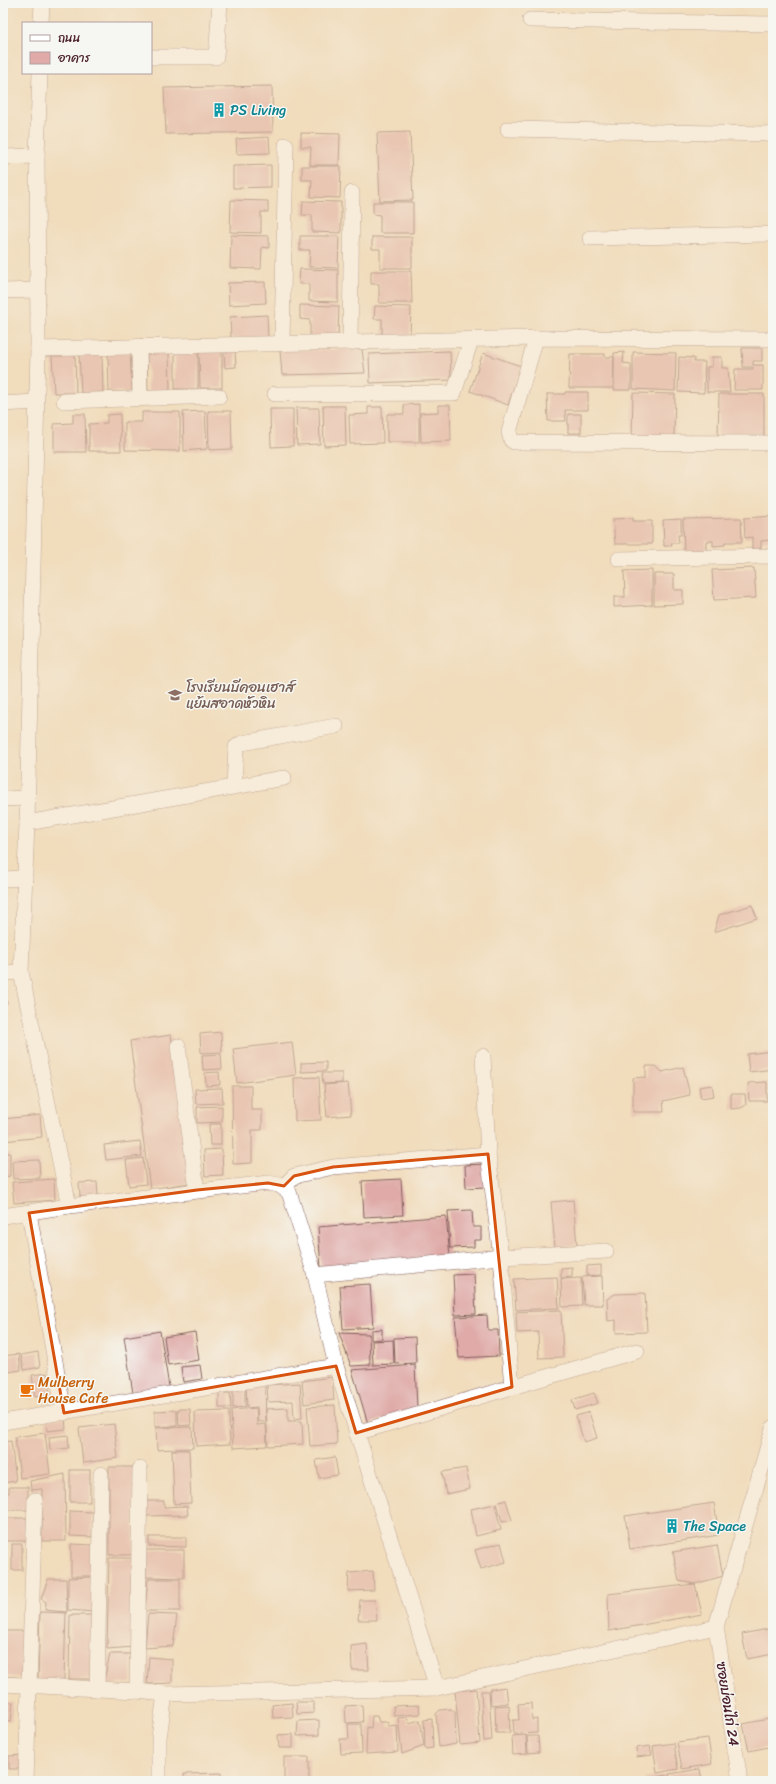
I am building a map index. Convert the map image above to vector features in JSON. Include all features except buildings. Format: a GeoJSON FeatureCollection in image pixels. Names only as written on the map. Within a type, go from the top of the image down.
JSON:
{"type":"FeatureCollection","features":[{"type":"Feature","properties":{"kind":"street"},"geometry":{"type":"LineString","coordinates":[[41,22],[42,3]]}},
{"type":"Feature","properties":{"kind":"street"},"geometry":{"type":"LineString","coordinates":[[152,57],[216,57],[220,3]]}},
{"type":"Feature","properties":{"kind":"street"},"geometry":{"type":"LineString","coordinates":[[530,20],[773,24]]}},
{"type":"Feature","properties":{"kind":"street"},"geometry":{"type":"LineString","coordinates":[[40,74],[37,290],[38,349],[35,402],[27,823],[21,972],[69,1206]]}},
{"type":"Feature","properties":{"kind":"street"},"geometry":{"type":"LineString","coordinates":[[508,129],[773,134]]}},
{"type":"Feature","properties":{"kind":"street"},"geometry":{"type":"LineString","coordinates":[[282,343],[286,145]]}},
{"type":"Feature","properties":{"kind":"street"},"geometry":{"type":"LineString","coordinates":[[3,157],[38,156]]}},
{"type":"Feature","properties":{"kind":"street"},"geometry":{"type":"LineString","coordinates":[[350,343],[352,193]]}},
{"type":"Feature","properties":{"kind":"street"},"geometry":{"type":"LineString","coordinates":[[590,238],[773,234]]}},
{"type":"Feature","properties":{"kind":"street"},"geometry":{"type":"LineString","coordinates":[[3,291],[37,290]]}},
{"type":"Feature","properties":{"kind":"street"},"geometry":{"type":"LineString","coordinates":[[38,349],[536,338],[773,339]]}},
{"type":"Feature","properties":{"kind":"street"},"geometry":{"type":"LineString","coordinates":[[536,338],[509,432],[511,440],[514,442],[773,442]]}},
{"type":"Feature","properties":{"kind":"street"},"geometry":{"type":"LineString","coordinates":[[275,394],[454,393],[471,340]]}},
{"type":"Feature","properties":{"kind":"street"},"geometry":{"type":"LineString","coordinates":[[139,346],[140,398]]}},
{"type":"Feature","properties":{"kind":"street"},"geometry":{"type":"LineString","coordinates":[[64,401],[219,396]]}},
{"type":"Feature","properties":{"kind":"street"},"geometry":{"type":"LineString","coordinates":[[3,404],[35,402]]}},
{"type":"Feature","properties":{"kind":"street"},"geometry":{"type":"LineString","coordinates":[[619,559],[773,556]]}},
{"type":"Feature","properties":{"kind":"street"},"geometry":{"type":"LineString","coordinates":[[234,786],[236,747],[242,743],[336,726]]}},
{"type":"Feature","properties":{"kind":"street"},"geometry":{"type":"LineString","coordinates":[[27,823],[284,778]]}},
{"type":"Feature","properties":{"kind":"street"},"geometry":{"type":"LineString","coordinates":[[3,799],[27,798]]}},
{"type":"Feature","properties":{"kind":"street"},"geometry":{"type":"LineString","coordinates":[[3,879],[25,878]]}},
{"type":"Feature","properties":{"kind":"street"},"geometry":{"type":"LineString","coordinates":[[3,973],[21,972]]}},
{"type":"Feature","properties":{"kind":"street"},"geometry":{"type":"LineString","coordinates":[[178,1046],[197,1190]]}},
{"type":"Feature","properties":{"kind":"street"},"geometry":{"type":"LineString","coordinates":[[483,1056],[488,1154],[501,1257],[512,1387]]}},
{"type":"Feature","properties":{"kind":"street"},"geometry":{"type":"LineString","coordinates":[[284,1186],[294,1176],[333,1167],[488,1154]]}},
{"type":"Feature","properties":{"kind":"street"},"geometry":{"type":"LineString","coordinates":[[3,1216],[197,1190],[268,1183],[284,1186],[289,1192],[293,1202],[316,1275],[336,1366],[437,1688]]}},
{"type":"Feature","properties":{"kind":"street"},"geometry":{"type":"LineString","coordinates":[[29,1213],[64,1412]]}},
{"type":"Feature","properties":{"kind":"street"},"geometry":{"type":"LineString","coordinates":[[316,1275],[501,1257],[606,1251]]}},
{"type":"Feature","properties":{"kind":"street"},"geometry":{"type":"LineString","coordinates":[[356,1433],[637,1352]]}},
{"type":"Feature","properties":{"kind":"street"},"geometry":{"type":"LineString","coordinates":[[3,1422],[336,1366]]}},
{"type":"Feature","properties":{"kind":"street"},"geometry":{"type":"LineString","coordinates":[[3,1684],[137,1691],[165,1694],[437,1688],[716,1627],[773,1428]]}},
{"type":"Feature","properties":{"kind":"street"},"geometry":{"type":"LineString","coordinates":[[137,1691],[140,1469]]}},
{"type":"Feature","properties":{"kind":"street"},"geometry":{"type":"LineString","coordinates":[[97,1689],[101,1474]]}},
{"type":"Feature","properties":{"kind":"street"},"geometry":{"type":"LineString","coordinates":[[26,1781],[35,1500]]}},
{"type":"Feature","properties":{"kind":"street","name":"ซอยบ่อนไก่ 24"},"geometry":{"type":"LineString","coordinates":[[716,1627],[740,1781]]}},
{"type":"Feature","properties":{"kind":"street"},"geometry":{"type":"LineString","coordinates":[[159,1781],[159,1738],[165,1694]]}},
{"type":"Feature","properties":{"kind":"highlighted area"},"geometry":{"type":"Polygon","coordinates":[[[488,1154],[512,1387],[356,1433],[336,1366],[64,1413],[29,1213],[197,1190],[268,1183],[284,1186],[294,1176],[333,1167],[488,1154]]]}},
{"type":"Feature","properties":{"kind":"place","name":"PS Living"},"geometry":{"type":"Point","coordinates":[219,110]}},
{"type":"Feature","properties":{"kind":"place","name":"โรงเรียนบีคอนเฮาส์ แย้มสอาดหัวหิน"},"geometry":{"type":"Point","coordinates":[175,695]}},
{"type":"Feature","properties":{"kind":"place","name":"Mulberry House Cafe"},"geometry":{"type":"Point","coordinates":[27,1390]}},
{"type":"Feature","properties":{"kind":"place","name":"The Space"},"geometry":{"type":"Point","coordinates":[672,1526]}}]}
